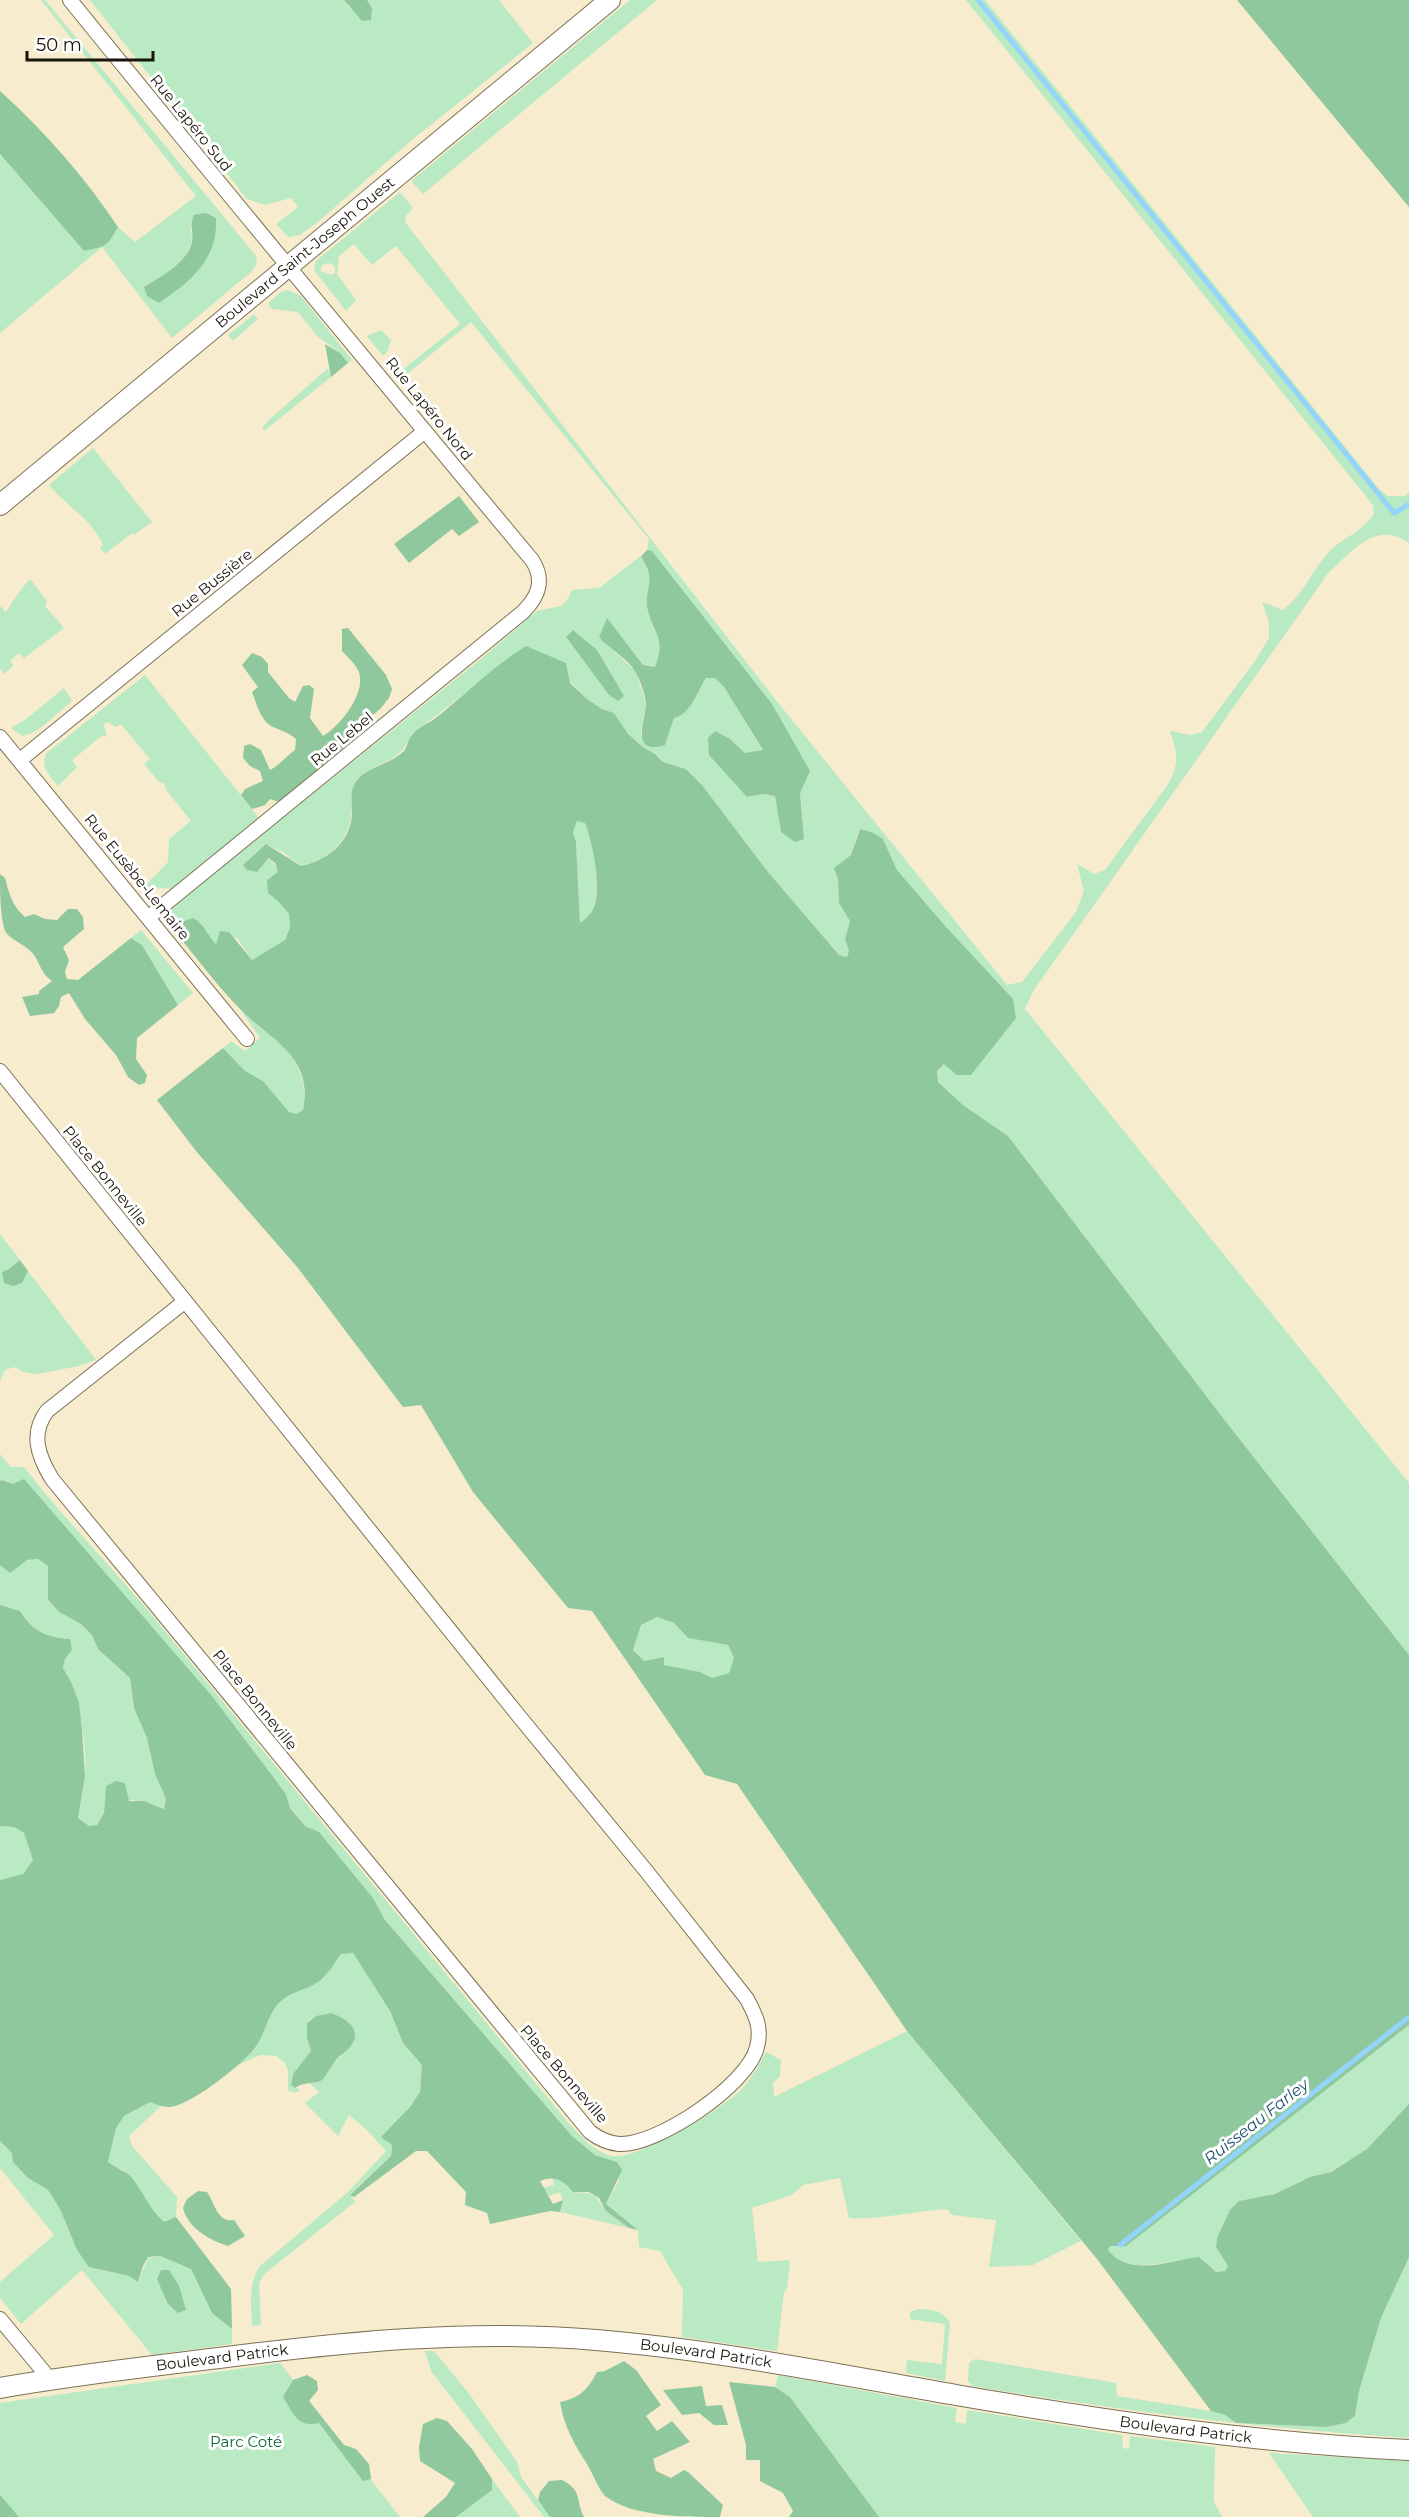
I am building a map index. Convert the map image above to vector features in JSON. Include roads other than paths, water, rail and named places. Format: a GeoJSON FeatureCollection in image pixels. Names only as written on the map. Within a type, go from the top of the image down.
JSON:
{"type":"FeatureCollection","features":[{"type":"Feature","properties":{"kind":"street","name":"Rue Lapéro Sud"},"geometry":{"type":"LineString","coordinates":[[70,0],[288,266]]}},
{"type":"Feature","properties":{"kind":"street","name":"Boulevard Saint-Joseph Ouest"},"geometry":{"type":"LineString","coordinates":[[0,504],[610,0]]}},
{"type":"Feature","properties":{"kind":"street","name":"Rue Lapéro Nord"},"geometry":{"type":"LineString","coordinates":[[288,266],[532,560],[540,576]]}},
{"type":"Feature","properties":{"kind":"street","name":"Rue Bussière"},"geometry":{"type":"LineString","coordinates":[[20,760],[425,431]]}},
{"type":"Feature","properties":{"kind":"street","name":"Rue Lebel"},"geometry":{"type":"LineString","coordinates":[[149,917],[523,612],[537,595],[540,576]]}},
{"type":"Feature","properties":{"kind":"street","name":"Rue Eusèbe-Lemaire"},"geometry":{"type":"LineString","coordinates":[[0,736],[247,1039]]}},
{"type":"Feature","properties":{"kind":"street","name":"Place Bonneville"},"geometry":{"type":"LineString","coordinates":[[0,1071],[747,1999],[757,2018],[759,2028],[757,2049],[753,2060],[738,2078],[710,2103],[660,2131],[630,2143],[611,2143],[590,2132],[52,1479],[37,1448],[38,1427],[47,1411],[184,1302]]}},
{"type":"Feature","properties":{"kind":"street"},"geometry":{"type":"LineString","coordinates":[[0,2319],[44,2372],[47,2381]]}},
{"type":"Feature","properties":{"kind":"street","name":"Boulevard Patrick"},"geometry":{"type":"LineString","coordinates":[[0,2388],[345,2342],[435,2337],[572,2338],[731,2355],[1006,2403],[1219,2435],[1318,2445],[1409,2450]]}},
{"type":"Feature","properties":{"kind":"waterway"},"geometry":{"type":"LineString","coordinates":[[978,0],[1394,513],[1408,505]]}},
{"type":"Feature","properties":{"kind":"waterway","name":"Ruisseau Farley"},"geometry":{"type":"LineString","coordinates":[[1120,2245],[1409,2017]]}},
{"type":"Feature","properties":{"kind":"park label","name":"Parc Coté"},"geometry":{"type":"Point","coordinates":[246,2442]}}]}
